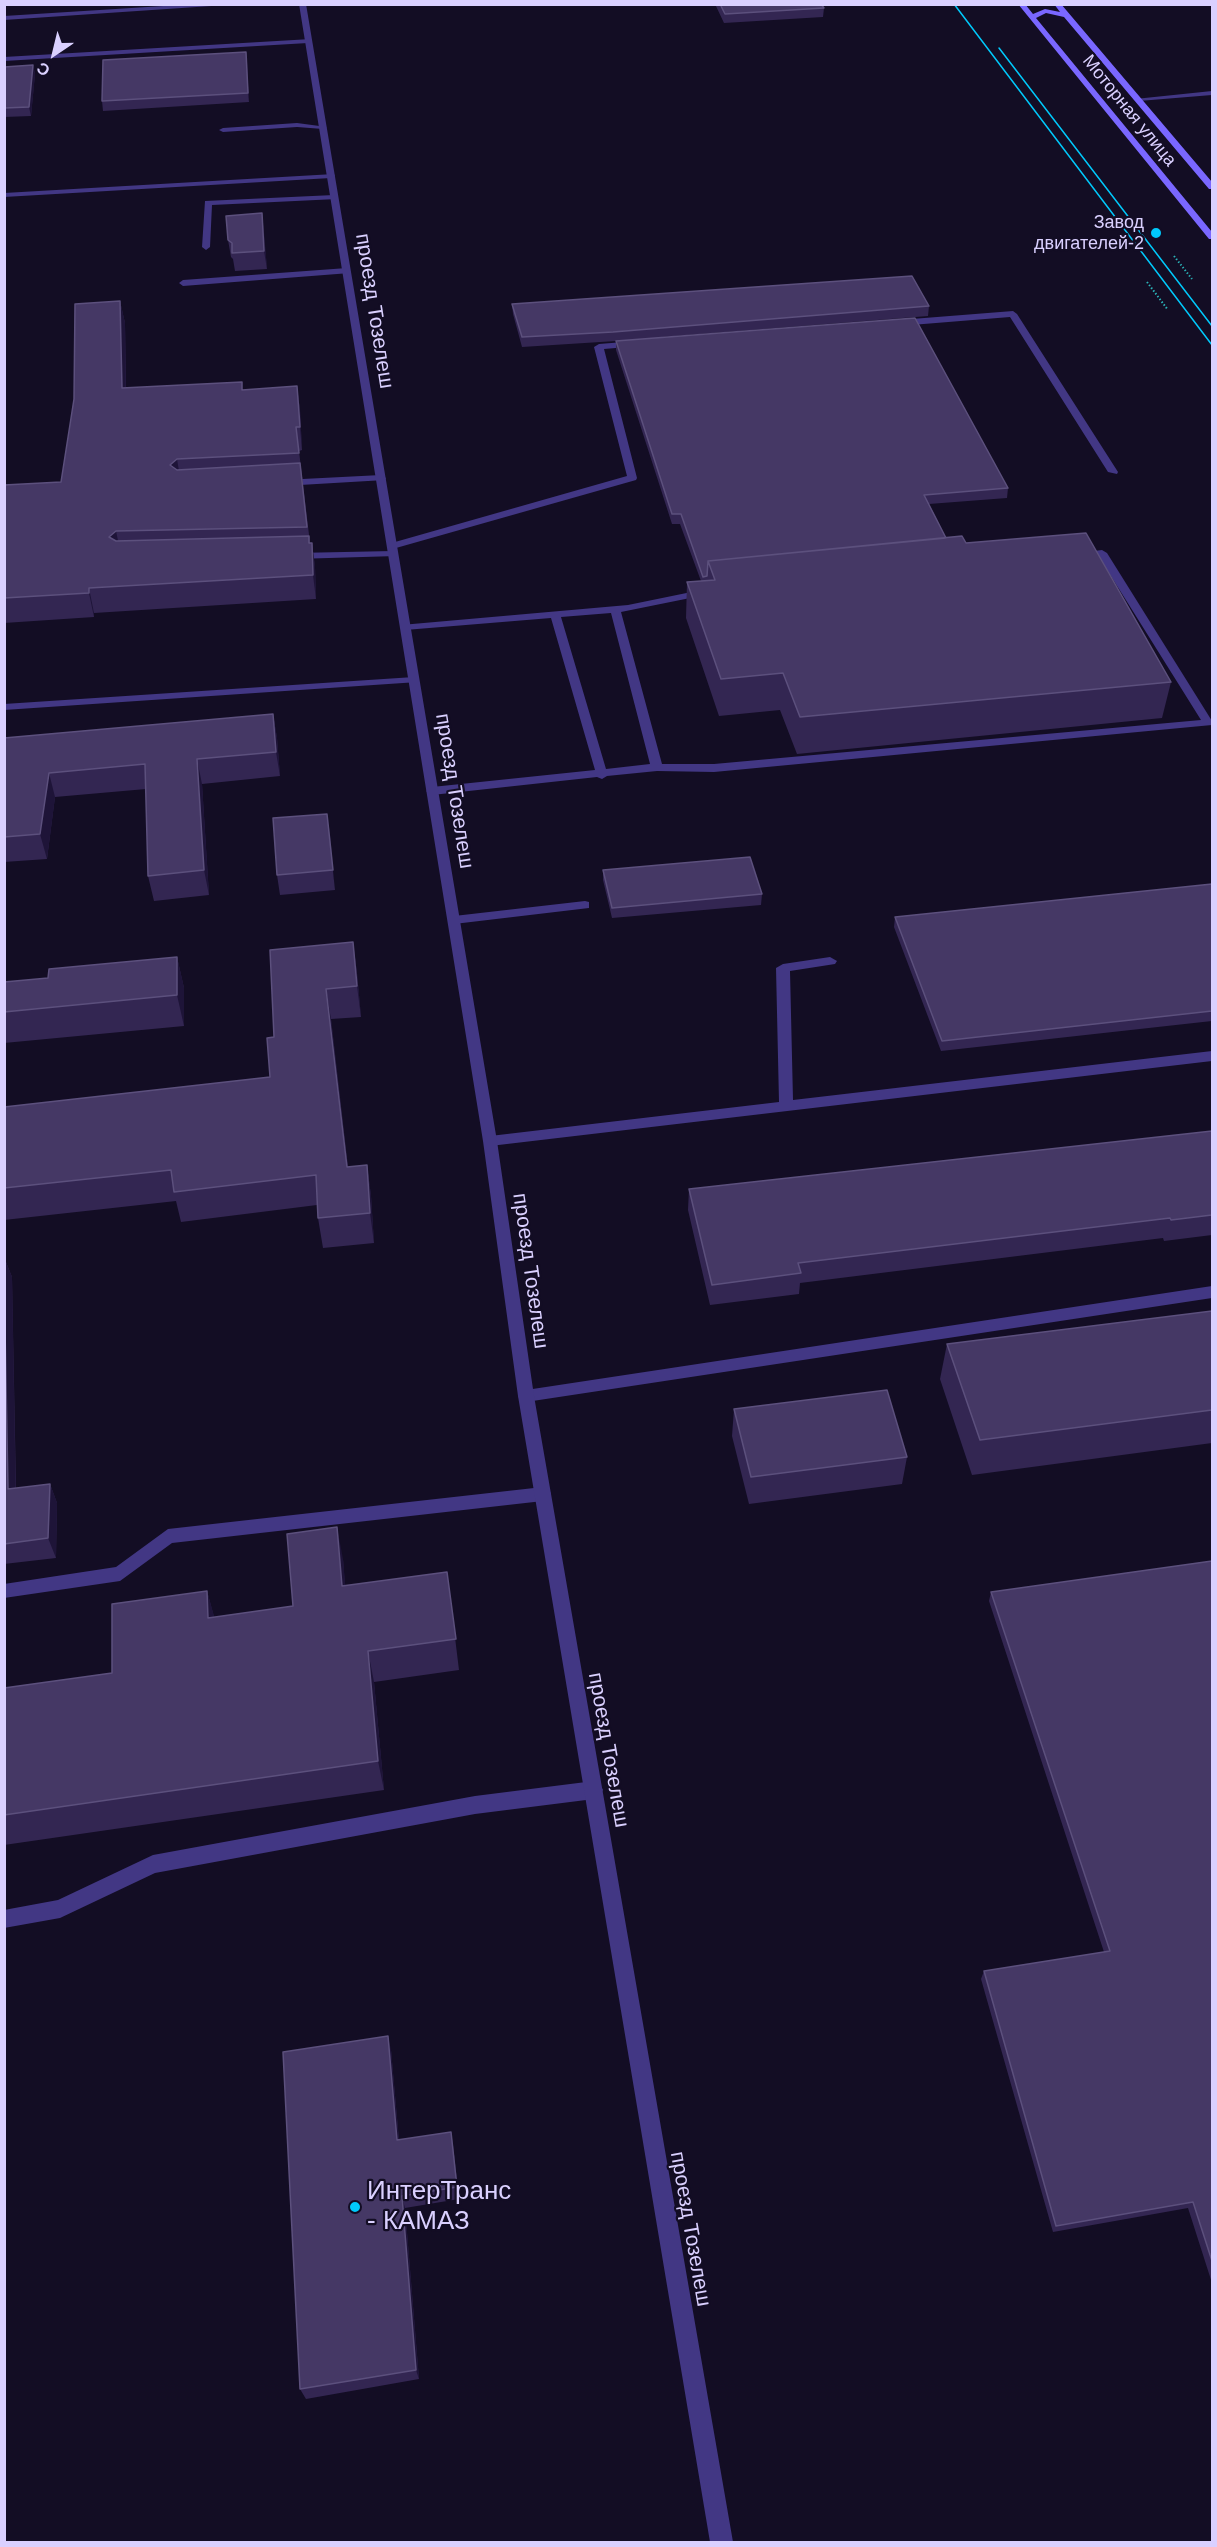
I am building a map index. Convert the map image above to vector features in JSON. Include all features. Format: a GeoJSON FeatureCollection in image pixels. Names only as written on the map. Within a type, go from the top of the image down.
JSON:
{"type":"FeatureCollection","features":[{"type":"Feature","properties":{"kind":"main road","name":"Моторная улица"},"geometry":{"type":"LineString","coordinates":[[1021,4],[1212,237]]}},
{"type":"Feature","properties":{"kind":"main road","name":"Моторная улица"},"geometry":{"type":"LineString","coordinates":[[1057,4],[1212,187]]}},
{"type":"Feature","properties":{"kind":"main road"},"geometry":{"type":"LineString","coordinates":[[1031,17],[1046,11],[1066,15]]}},
{"type":"Feature","properties":{"kind":"street"},"geometry":{"type":"LineString","coordinates":[[4,18],[238,4]]}},
{"type":"Feature","properties":{"kind":"street","name":"проезд Тозелеш"},"geometry":{"type":"LineString","coordinates":[[302,4],[490,1141],[526,1396],[723,2542]]}},
{"type":"Feature","properties":{"kind":"street"},"geometry":{"type":"LineString","coordinates":[[4,58],[308,41]]}},
{"type":"Feature","properties":{"kind":"street"},"geometry":{"type":"LineString","coordinates":[[1139,99],[1212,93]]}},
{"type":"Feature","properties":{"kind":"street"},"geometry":{"type":"LineString","coordinates":[[223,130],[297,125],[322,127]]}},
{"type":"Feature","properties":{"kind":"street"},"geometry":{"type":"LineString","coordinates":[[4,195],[331,176]]}},
{"type":"Feature","properties":{"kind":"street"},"geometry":{"type":"LineString","coordinates":[[207,247],[208,203],[334,197]]}},
{"type":"Feature","properties":{"kind":"street"},"geometry":{"type":"LineString","coordinates":[[183,283],[346,272]]}},
{"type":"Feature","properties":{"kind":"street"},"geometry":{"type":"LineString","coordinates":[[883,324],[1014,314],[1113,472]]}},
{"type":"Feature","properties":{"kind":"street"},"geometry":{"type":"LineString","coordinates":[[287,556],[393,550],[632,478],[599,347],[646,343]]}},
{"type":"Feature","properties":{"kind":"street"},"geometry":{"type":"LineString","coordinates":[[275,483],[381,478]]}},
{"type":"Feature","properties":{"kind":"street"},"geometry":{"type":"LineString","coordinates":[[432,792],[602,775],[657,767],[714,768],[1208,723],[1102,554],[1066,557]]}},
{"type":"Feature","properties":{"kind":"street"},"geometry":{"type":"LineString","coordinates":[[405,627],[615,609],[717,590]]}},
{"type":"Feature","properties":{"kind":"street"},"geometry":{"type":"LineString","coordinates":[[615,609],[657,767]]}},
{"type":"Feature","properties":{"kind":"street"},"geometry":{"type":"LineString","coordinates":[[555,614],[602,775]]}},
{"type":"Feature","properties":{"kind":"street"},"geometry":{"type":"LineString","coordinates":[[4,707],[414,680]]}},
{"type":"Feature","properties":{"kind":"street"},"geometry":{"type":"LineString","coordinates":[[454,920],[585,905]]}},
{"type":"Feature","properties":{"kind":"street"},"geometry":{"type":"LineString","coordinates":[[786,1107],[783,968],[830,961]]}},
{"type":"Feature","properties":{"kind":"street"},"geometry":{"type":"LineString","coordinates":[[490,1141],[1212,1056]]}},
{"type":"Feature","properties":{"kind":"street"},"geometry":{"type":"LineString","coordinates":[[526,1396],[1212,1292]]}},
{"type":"Feature","properties":{"kind":"street"},"geometry":{"type":"LineString","coordinates":[[4,1592],[120,1574],[168,1536],[543,1494]]}},
{"type":"Feature","properties":{"kind":"street"},"geometry":{"type":"LineString","coordinates":[[4,1919],[60,1910],[153,1864],[475,1805],[594,1790]]}},
{"type":"Feature","properties":{"kind":"path"},"geometry":{"type":"LineString","coordinates":[[1174,256],[1192,279]]}},
{"type":"Feature","properties":{"kind":"path"},"geometry":{"type":"LineString","coordinates":[[1147,282],[1168,310]]}},
{"type":"Feature","properties":{"kind":"building"},"geometry":{"type":"Polygon","coordinates":[[[720,4],[821,4],[824,8],[725,14],[720,4]]]}},
{"type":"Feature","properties":{"kind":"building"},"geometry":{"type":"Polygon","coordinates":[[[246,52],[248,93],[102,101],[103,60],[246,52]]]}},
{"type":"Feature","properties":{"kind":"building"},"geometry":{"type":"Polygon","coordinates":[[[33,65],[29,107],[4,108],[4,67],[33,65]]]}},
{"type":"Feature","properties":{"kind":"building"},"geometry":{"type":"Polygon","coordinates":[[[262,213],[264,251],[232,253],[232,243],[228,240],[226,216],[262,213]]]}},
{"type":"Feature","properties":{"kind":"building"},"geometry":{"type":"Polygon","coordinates":[[[912,276],[929,306],[613,332],[522,337],[512,304],[912,276]]]}},
{"type":"Feature","properties":{"kind":"building"},"geometry":{"type":"Polygon","coordinates":[[[120,301],[122,388],[242,382],[242,390],[297,386],[300,427],[296,427],[299,453],[177,459],[170,465],[177,470],[300,463],[307,527],[116,531],[109,537],[116,541],[309,536],[309,543],[312,543],[313,575],[89,588],[89,593],[4,598],[4,485],[61,482],[74,399],[75,304],[120,301]]]}},
{"type":"Feature","properties":{"kind":"building"},"geometry":{"type":"Polygon","coordinates":[[[915,318],[1008,488],[924,495],[946,538],[708,561],[707,576],[703,577],[681,514],[672,514],[616,341],[915,318]]]}},
{"type":"Feature","properties":{"kind":"building"},"geometry":{"type":"Polygon","coordinates":[[[1086,533],[1171,682],[800,717],[783,673],[721,679],[687,582],[715,580],[708,561],[962,536],[966,543],[1086,533]]]}},
{"type":"Feature","properties":{"kind":"building"},"geometry":{"type":"Polygon","coordinates":[[[273,714],[276,752],[197,759],[204,870],[148,876],[145,764],[49,773],[40,834],[4,837],[4,738],[273,714]]]}},
{"type":"Feature","properties":{"kind":"building"},"geometry":{"type":"Polygon","coordinates":[[[327,814],[333,870],[277,875],[273,818],[327,814]]]}},
{"type":"Feature","properties":{"kind":"building"},"geometry":{"type":"Polygon","coordinates":[[[750,857],[762,894],[612,908],[603,870],[750,857]]]}},
{"type":"Feature","properties":{"kind":"building"},"geometry":{"type":"Polygon","coordinates":[[[1212,884],[1212,1011],[942,1041],[895,917],[1212,884]]]}},
{"type":"Feature","properties":{"kind":"building"},"geometry":{"type":"Polygon","coordinates":[[[353,942],[357,986],[326,989],[347,1167],[367,1165],[370,1213],[318,1218],[316,1175],[174,1192],[171,1170],[4,1188],[4,1107],[270,1077],[267,1038],[274,1037],[270,950],[353,942]]]}},
{"type":"Feature","properties":{"kind":"building"},"geometry":{"type":"Polygon","coordinates":[[[177,957],[177,995],[4,1012],[4,982],[48,978],[49,969],[177,957]]]}},
{"type":"Feature","properties":{"kind":"building"},"geometry":{"type":"Polygon","coordinates":[[[1212,1131],[1212,1215],[1171,1220],[1170,1218],[798,1263],[801,1273],[712,1285],[689,1189],[1212,1131]]]}},
{"type":"Feature","properties":{"kind":"building"},"geometry":{"type":"Polygon","coordinates":[[[4,1274],[8,1489],[50,1484],[48,1538],[4,1544],[4,1274]]]}},
{"type":"Feature","properties":{"kind":"building"},"geometry":{"type":"Polygon","coordinates":[[[1212,1311],[1212,1410],[980,1440],[947,1344],[1212,1311]]]}},
{"type":"Feature","properties":{"kind":"building"},"geometry":{"type":"Polygon","coordinates":[[[887,1390],[907,1457],[751,1477],[734,1409],[887,1390]]]}},
{"type":"Feature","properties":{"kind":"building"},"geometry":{"type":"Polygon","coordinates":[[[337,1527],[342,1586],[447,1572],[456,1639],[368,1651],[378,1761],[4,1815],[4,1688],[112,1673],[112,1604],[207,1591],[208,1618],[293,1606],[287,1534],[337,1527]]]}},
{"type":"Feature","properties":{"kind":"building"},"geometry":{"type":"Polygon","coordinates":[[[1212,1561],[1212,2261],[1193,2202],[1056,2226],[984,1971],[1110,1951],[991,1592],[1212,1561]]]}},
{"type":"Feature","properties":{"kind":"building"},"geometry":{"type":"Polygon","coordinates":[[[388,2036],[397,2140],[451,2132],[457,2187],[402,2196],[416,2370],[300,2389],[283,2052],[388,2036]]]}},
{"type":"Feature","properties":{"kind":"tram line"},"geometry":{"type":"LineString","coordinates":[[954,4],[1212,345]]}},
{"type":"Feature","properties":{"kind":"tram line"},"geometry":{"type":"LineString","coordinates":[[999,48],[1212,326]]}},
{"type":"Feature","properties":{"kind":"place","name":"Завод двигателей-2"},"geometry":{"type":"Point","coordinates":[1156,233]}},
{"type":"Feature","properties":{"kind":"place","name":"ИнтерТранс - КАМАЗ"},"geometry":{"type":"Point","coordinates":[355,2207]}}]}
